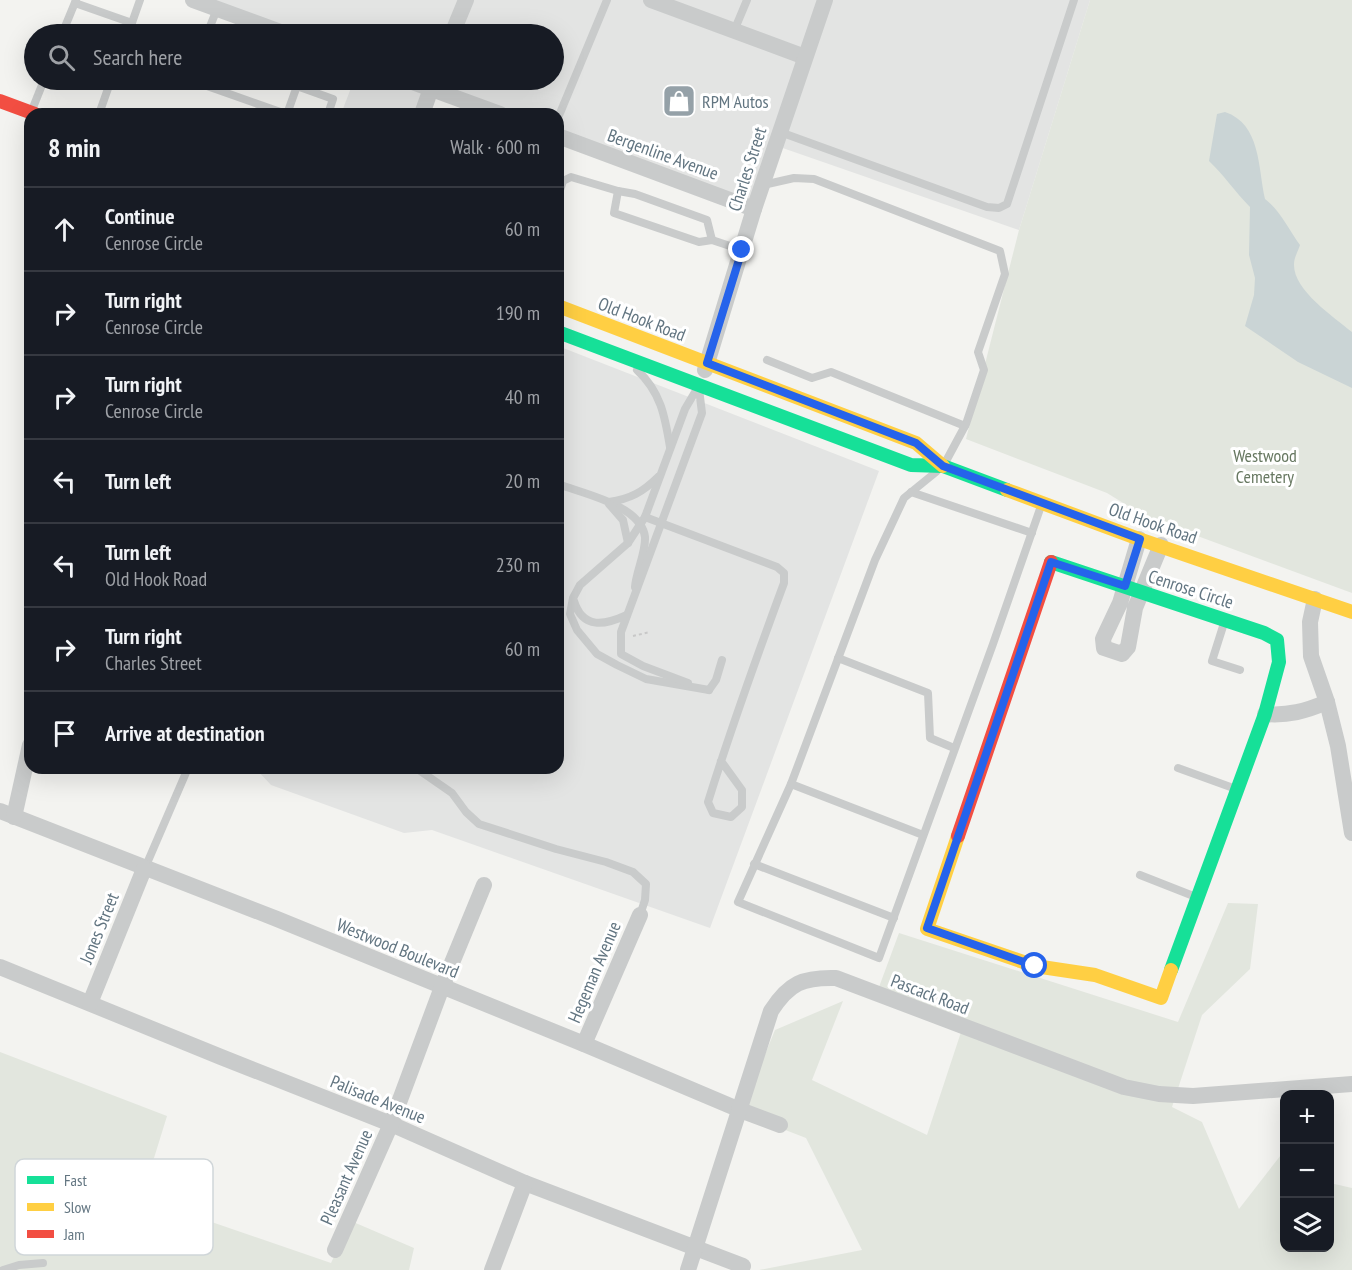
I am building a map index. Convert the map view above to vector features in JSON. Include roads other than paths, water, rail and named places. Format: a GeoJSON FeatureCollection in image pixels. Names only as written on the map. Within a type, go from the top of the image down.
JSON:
{"type":"FeatureCollection","features":[{"type":"Feature","properties":{"kind":"main road"},"geometry":{"type":"LineString","coordinates":[[0,101],[24,110]]}},
{"type":"Feature","properties":{"kind":"main road","name":"Old Hook Road"},"geometry":{"type":"LineString","coordinates":[[564,308],[916,443],[943,466]]}},
{"type":"Feature","properties":{"kind":"main road","name":"Old Hook Road"},"geometry":{"type":"LineString","coordinates":[[564,334],[911,465],[943,466],[1140,539],[1352,612]]}},
{"type":"Feature","properties":{"kind":"main road","name":"Cenrose Circle"},"geometry":{"type":"LineString","coordinates":[[1051,562],[1142,592],[1264,633],[1277,640],[1279,662],[1265,714],[1161,998],[1095,975],[1035,966],[927,928],[1051,562]]}},
{"type":"Feature","properties":{"kind":"street"},"geometry":{"type":"LineString","coordinates":[[194,0],[258,24]]}},
{"type":"Feature","properties":{"kind":"street"},"geometry":{"type":"LineString","coordinates":[[456,24],[466,0]]}},
{"type":"Feature","properties":{"kind":"street"},"geometry":{"type":"LineString","coordinates":[[651,0],[806,57]]}},
{"type":"Feature","properties":{"kind":"street","name":"Charles Street"},"geometry":{"type":"LineString","coordinates":[[699,386],[754,208],[825,0]]}},
{"type":"Feature","properties":{"kind":"street"},"geometry":{"type":"LineString","coordinates":[[424,108],[431,90]]}},
{"type":"Feature","properties":{"kind":"street"},"geometry":{"type":"LineString","coordinates":[[446,90],[487,108]]}},
{"type":"Feature","properties":{"kind":"street","name":"Bergenline Avenue"},"geometry":{"type":"LineString","coordinates":[[564,137],[754,208]]}},
{"type":"Feature","properties":{"kind":"street"},"geometry":{"type":"LineString","coordinates":[[1140,539],[1120,603],[1103,639],[1104,648],[1122,654],[1128,647],[1135,608],[1161,545]]}},
{"type":"Feature","properties":{"kind":"street"},"geometry":{"type":"LineString","coordinates":[[1316,599],[1310,622],[1311,656],[1327,702],[1338,746],[1352,833]]}},
{"type":"Feature","properties":{"kind":"street"},"geometry":{"type":"LineString","coordinates":[[1265,714],[1282,715],[1308,711],[1327,702]]}},
{"type":"Feature","properties":{"kind":"street"},"geometry":{"type":"LineString","coordinates":[[7,814],[24,763]]}},
{"type":"Feature","properties":{"kind":"street","name":"Westwood Boulevard"},"geometry":{"type":"LineString","coordinates":[[7,814],[277,919],[780,1125]]}},
{"type":"Feature","properties":{"kind":"street","name":"Jones Street"},"geometry":{"type":"LineString","coordinates":[[90,1003],[144,869]]}},
{"type":"Feature","properties":{"kind":"street","name":"Pleasant Avenue"},"geometry":{"type":"LineString","coordinates":[[335,1250],[391,1124],[442,987],[484,885]]}},
{"type":"Feature","properties":{"kind":"street","name":"Hegeman Avenue"},"geometry":{"type":"LineString","coordinates":[[584,1044],[640,915]]}},
{"type":"Feature","properties":{"kind":"street","name":"Palisade Avenue"},"geometry":{"type":"LineString","coordinates":[[0,967],[391,1124],[525,1183],[742,1266]]}},
{"type":"Feature","properties":{"kind":"street","name":"Pascack Road"},"geometry":{"type":"LineString","coordinates":[[688,1270],[771,1011],[782,994],[797,983],[816,977],[836,978],[1124,1087],[1159,1094],[1193,1096],[1352,1084]]}},
{"type":"Feature","properties":{"kind":"street"},"geometry":{"type":"LineString","coordinates":[[492,1270],[525,1183]]}},
{"type":"Feature","properties":{"kind":"lane"},"geometry":{"type":"LineString","coordinates":[[66,24],[75,1],[132,23],[140,0]]}},
{"type":"Feature","properties":{"kind":"lane"},"geometry":{"type":"LineString","coordinates":[[562,108],[606,0]]}},
{"type":"Feature","properties":{"kind":"lane"},"geometry":{"type":"LineString","coordinates":[[734,31],[747,0]]}},
{"type":"Feature","properties":{"kind":"lane"},"geometry":{"type":"LineString","coordinates":[[780,132],[987,207],[999,208],[1007,204],[1074,0]]}},
{"type":"Feature","properties":{"kind":"lane"},"geometry":{"type":"LineString","coordinates":[[211,24],[217,9]]}},
{"type":"Feature","properties":{"kind":"lane"},"geometry":{"type":"LineString","coordinates":[[35,108],[41,90]]}},
{"type":"Feature","properties":{"kind":"lane"},"geometry":{"type":"LineString","coordinates":[[101,108],[107,90]]}},
{"type":"Feature","properties":{"kind":"lane"},"geometry":{"type":"LineString","coordinates":[[218,90],[270,108]]}},
{"type":"Feature","properties":{"kind":"lane"},"geometry":{"type":"LineString","coordinates":[[286,108],[295,90]]}},
{"type":"Feature","properties":{"kind":"lane"},"geometry":{"type":"LineString","coordinates":[[308,90],[333,99],[330,108]]}},
{"type":"Feature","properties":{"kind":"lane"},"geometry":{"type":"LineString","coordinates":[[564,180],[571,177],[635,194],[707,220],[712,240]]}},
{"type":"Feature","properties":{"kind":"lane"},"geometry":{"type":"LineString","coordinates":[[762,185],[794,178],[814,179],[1000,251],[1005,274],[980,343],[978,352],[984,370],[965,426],[943,466],[904,498],[875,560],[792,784],[738,902],[879,958],[1042,502]]}},
{"type":"Feature","properties":{"kind":"lane"},"geometry":{"type":"LineString","coordinates":[[618,191],[614,213],[699,242],[712,240],[742,250]]}},
{"type":"Feature","properties":{"kind":"lane"},"geometry":{"type":"LineString","coordinates":[[619,354],[644,376],[662,404],[670,449]]}},
{"type":"Feature","properties":{"kind":"lane"},"geometry":{"type":"LineString","coordinates":[[767,360],[812,378],[831,372],[965,426]]}},
{"type":"Feature","properties":{"kind":"lane"},"geometry":{"type":"LineString","coordinates":[[699,386],[685,409],[643,521],[628,543],[580,585],[573,598],[570,614],[577,630],[597,654],[646,679],[709,690]]}},
{"type":"Feature","properties":{"kind":"lane"},"geometry":{"type":"LineString","coordinates":[[699,386],[702,413],[627,615],[621,633],[621,654],[643,666],[709,690]]}},
{"type":"Feature","properties":{"kind":"lane"},"geometry":{"type":"LineString","coordinates":[[606,502],[632,497],[644,490],[659,476]]}},
{"type":"Feature","properties":{"kind":"lane"},"geometry":{"type":"LineString","coordinates":[[564,486],[619,506],[643,521],[662,524],[777,567],[784,573],[784,582],[721,762],[708,802],[713,813],[730,817],[742,807],[742,790],[721,762]]}},
{"type":"Feature","properties":{"kind":"lane"},"geometry":{"type":"LineString","coordinates":[[912,492],[1032,533]]}},
{"type":"Feature","properties":{"kind":"lane"},"geometry":{"type":"LineString","coordinates":[[606,502],[623,520],[628,543]]}},
{"type":"Feature","properties":{"kind":"lane"},"geometry":{"type":"LineString","coordinates":[[635,596],[636,576],[645,538],[643,521]]}},
{"type":"Feature","properties":{"kind":"lane"},"geometry":{"type":"LineString","coordinates":[[573,598],[577,612],[587,620],[599,624],[627,615]]}},
{"type":"Feature","properties":{"kind":"lane"},"geometry":{"type":"LineString","coordinates":[[1225,620],[1212,661],[1240,670]]}},
{"type":"Feature","properties":{"kind":"lane"},"geometry":{"type":"LineString","coordinates":[[838,658],[928,693],[930,738],[954,748]]}},
{"type":"Feature","properties":{"kind":"lane"},"geometry":{"type":"LineString","coordinates":[[709,690],[716,680],[722,660]]}},
{"type":"Feature","properties":{"kind":"lane"},"geometry":{"type":"LineString","coordinates":[[1178,768],[1237,790]]}},
{"type":"Feature","properties":{"kind":"lane"},"geometry":{"type":"LineString","coordinates":[[144,869],[185,774]]}},
{"type":"Feature","properties":{"kind":"lane"},"geometry":{"type":"LineString","coordinates":[[425,774],[452,793],[466,812],[479,824],[633,872],[646,884],[645,900],[640,915]]}},
{"type":"Feature","properties":{"kind":"lane"},"geometry":{"type":"LineString","coordinates":[[792,784],[923,835]]}},
{"type":"Feature","properties":{"kind":"lane"},"geometry":{"type":"LineString","coordinates":[[754,864],[894,918]]}},
{"type":"Feature","properties":{"kind":"lane"},"geometry":{"type":"LineString","coordinates":[[1140,875],[1197,897]]}},
{"type":"Feature","properties":{"kind":"lane"},"geometry":{"type":"LineString","coordinates":[[3,1270],[19,1265],[43,1263]]}},
{"type":"Feature","properties":{"kind":"place","name":"RPM Autos"},"geometry":{"type":"Point","coordinates":[679,101]}},
{"type":"Feature","properties":{"kind":"park label","name":"Westwood Cemetery"},"geometry":{"type":"Point","coordinates":[1265,465]}}]}
